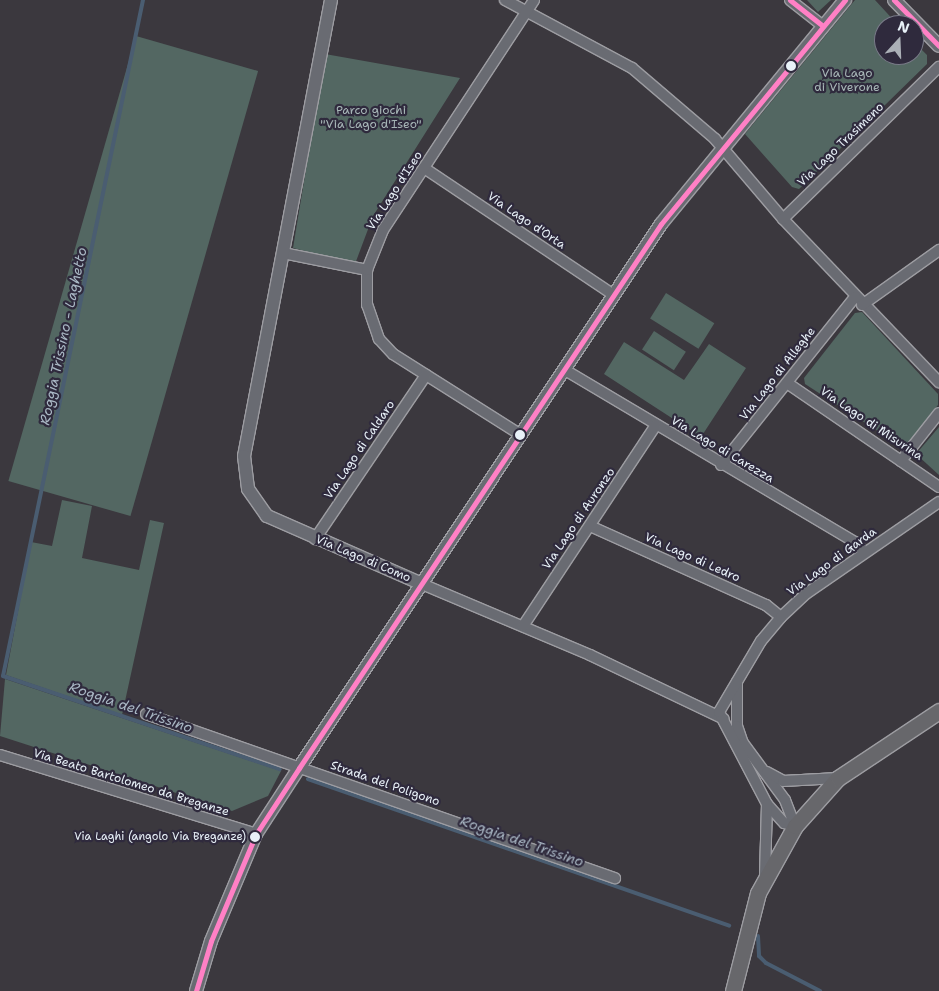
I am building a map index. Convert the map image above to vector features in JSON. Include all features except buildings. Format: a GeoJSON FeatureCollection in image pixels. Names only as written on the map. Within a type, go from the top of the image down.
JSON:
{"type":"FeatureCollection","features":[{"type":"Feature","properties":{"kind":"main road"},"geometry":{"type":"LineString","coordinates":[[733,991],[764,877],[795,826],[838,778],[939,711]]}},
{"type":"Feature","properties":{"kind":"street","name":"Via Lago di Como"},"geometry":{"type":"LineString","coordinates":[[331,0],[244,456],[248,489],[267,516],[315,539],[522,626],[721,719]]}},
{"type":"Feature","properties":{"kind":"street"},"geometry":{"type":"LineString","coordinates":[[505,0],[528,10],[632,68],[723,147],[783,219],[854,297],[939,382]]}},
{"type":"Feature","properties":{"kind":"street","name":"Via Lago d'Iseo"},"geometry":{"type":"LineString","coordinates":[[521,436],[426,375],[379,339],[368,304],[367,270],[382,230],[534,0]]}},
{"type":"Feature","properties":{"kind":"street"},"geometry":{"type":"LineString","coordinates":[[196,991],[211,940],[256,834],[299,768],[661,224],[845,0]]}},
{"type":"Feature","properties":{"kind":"street"},"geometry":{"type":"LineString","coordinates":[[894,0],[939,46]]}},
{"type":"Feature","properties":{"kind":"street"},"geometry":{"type":"LineString","coordinates":[[794,3],[823,26]]}},
{"type":"Feature","properties":{"kind":"street","name":"Via Lago Trasimeno"},"geometry":{"type":"LineString","coordinates":[[783,219],[939,68]]}},
{"type":"Feature","properties":{"kind":"street","name":"Via Lago d'Orta"},"geometry":{"type":"LineString","coordinates":[[424,168],[614,295]]}},
{"type":"Feature","properties":{"kind":"street"},"geometry":{"type":"LineString","coordinates":[[862,305],[939,250]]}},
{"type":"Feature","properties":{"kind":"street"},"geometry":{"type":"LineString","coordinates":[[283,253],[367,270]]}},
{"type":"Feature","properties":{"kind":"street","name":"Via Lago di Alleghe"},"geometry":{"type":"LineString","coordinates":[[721,465],[854,297]]}},
{"type":"Feature","properties":{"kind":"street","name":"Via Lago di Carezza"},"geometry":{"type":"LineString","coordinates":[[565,370],[721,465],[855,542],[864,552]]}},
{"type":"Feature","properties":{"kind":"street","name":"Via Lago di Caldaro"},"geometry":{"type":"LineString","coordinates":[[315,539],[426,375]]}},
{"type":"Feature","properties":{"kind":"street","name":"Via Lago di Misurina"},"geometry":{"type":"LineString","coordinates":[[787,383],[939,488]]}},
{"type":"Feature","properties":{"kind":"street"},"geometry":{"type":"LineString","coordinates":[[901,461],[939,413]]}},
{"type":"Feature","properties":{"kind":"street","name":"Via Lago di Auronzo"},"geometry":{"type":"LineString","coordinates":[[522,626],[656,425]]}},
{"type":"Feature","properties":{"kind":"street","name":"Via Lago di Garda"},"geometry":{"type":"LineString","coordinates":[[721,719],[719,712],[780,617],[864,552],[939,502]]}},
{"type":"Feature","properties":{"kind":"street","name":"Via Lago di Ledro"},"geometry":{"type":"LineString","coordinates":[[590,526],[766,605],[780,617]]}},
{"type":"Feature","properties":{"kind":"street"},"geometry":{"type":"LineString","coordinates":[[736,716],[721,719],[766,804],[784,823],[795,826],[792,811],[766,772],[743,743],[736,716],[737,682]]}},
{"type":"Feature","properties":{"kind":"street","name":"Strada del Poligono"},"geometry":{"type":"LineString","coordinates":[[146,714],[615,878]]}},
{"type":"Feature","properties":{"kind":"street","name":"Via Beato Bartolomeo da Breganze"},"geometry":{"type":"LineString","coordinates":[[0,755],[256,834]]}},
{"type":"Feature","properties":{"kind":"street"},"geometry":{"type":"LineString","coordinates":[[766,772],[783,781],[838,778]]}},
{"type":"Feature","properties":{"kind":"street"},"geometry":{"type":"LineString","coordinates":[[764,877],[766,804]]}},
{"type":"Feature","properties":{"kind":"green space"},"geometry":{"type":"Polygon","coordinates":[[[807,0],[831,0],[818,12],[807,0]]]}},
{"type":"Feature","properties":{"kind":"green space","name":"Via Lago di Viverone"},"geometry":{"type":"Polygon","coordinates":[[[855,0],[875,0],[889,15],[874,15],[874,65],[924,65],[924,52],[927,55],[927,64],[799,189],[792,187],[745,134],[855,0]]]}},
{"type":"Feature","properties":{"kind":"green space"},"geometry":{"type":"Polygon","coordinates":[[[136,36],[258,71],[130,516],[8,481],[136,36]]]}},
{"type":"Feature","properties":{"kind":"green space","name":"Parco giochi \"Via Lago d'Iseo\""},"geometry":{"type":"Polygon","coordinates":[[[325,54],[460,78],[373,216],[355,264],[293,248],[325,54]]]}},
{"type":"Feature","properties":{"kind":"green space"},"geometry":{"type":"Polygon","coordinates":[[[666,293],[714,323],[698,349],[650,318],[666,293]]]}},
{"type":"Feature","properties":{"kind":"green space"},"geometry":{"type":"Polygon","coordinates":[[[862,312],[938,394],[938,405],[904,448],[805,384],[804,378],[855,313],[862,312]]]}},
{"type":"Feature","properties":{"kind":"green space"},"geometry":{"type":"Polygon","coordinates":[[[654,331],[686,352],[674,370],[642,349],[654,331]]]}},
{"type":"Feature","properties":{"kind":"green space"},"geometry":{"type":"Polygon","coordinates":[[[624,342],[684,380],[709,344],[746,368],[701,437],[604,374],[624,342]]]}},
{"type":"Feature","properties":{"kind":"green space"},"geometry":{"type":"Polygon","coordinates":[[[939,427],[939,475],[916,454],[939,427]]]}},
{"type":"Feature","properties":{"kind":"green space"},"geometry":{"type":"Polygon","coordinates":[[[62,500],[92,506],[82,558],[139,570],[150,520],[164,523],[122,715],[6,675],[31,542],[52,546],[62,500]]]}},
{"type":"Feature","properties":{"kind":"green space"},"geometry":{"type":"Polygon","coordinates":[[[5,679],[281,771],[268,796],[232,811],[0,736],[5,679]]]}},
{"type":"Feature","properties":{"kind":"waterway","name":"Roggia Trissino - Laghetto"},"geometry":{"type":"LineString","coordinates":[[143,0],[3,676],[280,769]]}},
{"type":"Feature","properties":{"kind":"waterway","name":"Roggia del Trissino"},"geometry":{"type":"LineString","coordinates":[[308,779],[729,926]]}},
{"type":"Feature","properties":{"kind":"waterway","name":"Roggia del Trissino"},"geometry":{"type":"LineString","coordinates":[[758,936],[759,956],[766,963],[820,991]]}},
{"type":"Feature","properties":{"kind":"transit line"},"geometry":{"type":"LineString","coordinates":[[790,0],[823,26]]}},
{"type":"Feature","properties":{"kind":"transit line"},"geometry":{"type":"LineString","coordinates":[[196,991],[211,941],[256,834],[299,768],[661,224],[845,0]]}},
{"type":"Feature","properties":{"kind":"transit line"},"geometry":{"type":"LineString","coordinates":[[894,0],[939,46]]}},
{"type":"Feature","properties":{"kind":"place","name":"Via Laghi (angolo Via Breganze)"},"geometry":{"type":"Point","coordinates":[255,837]}}]}
